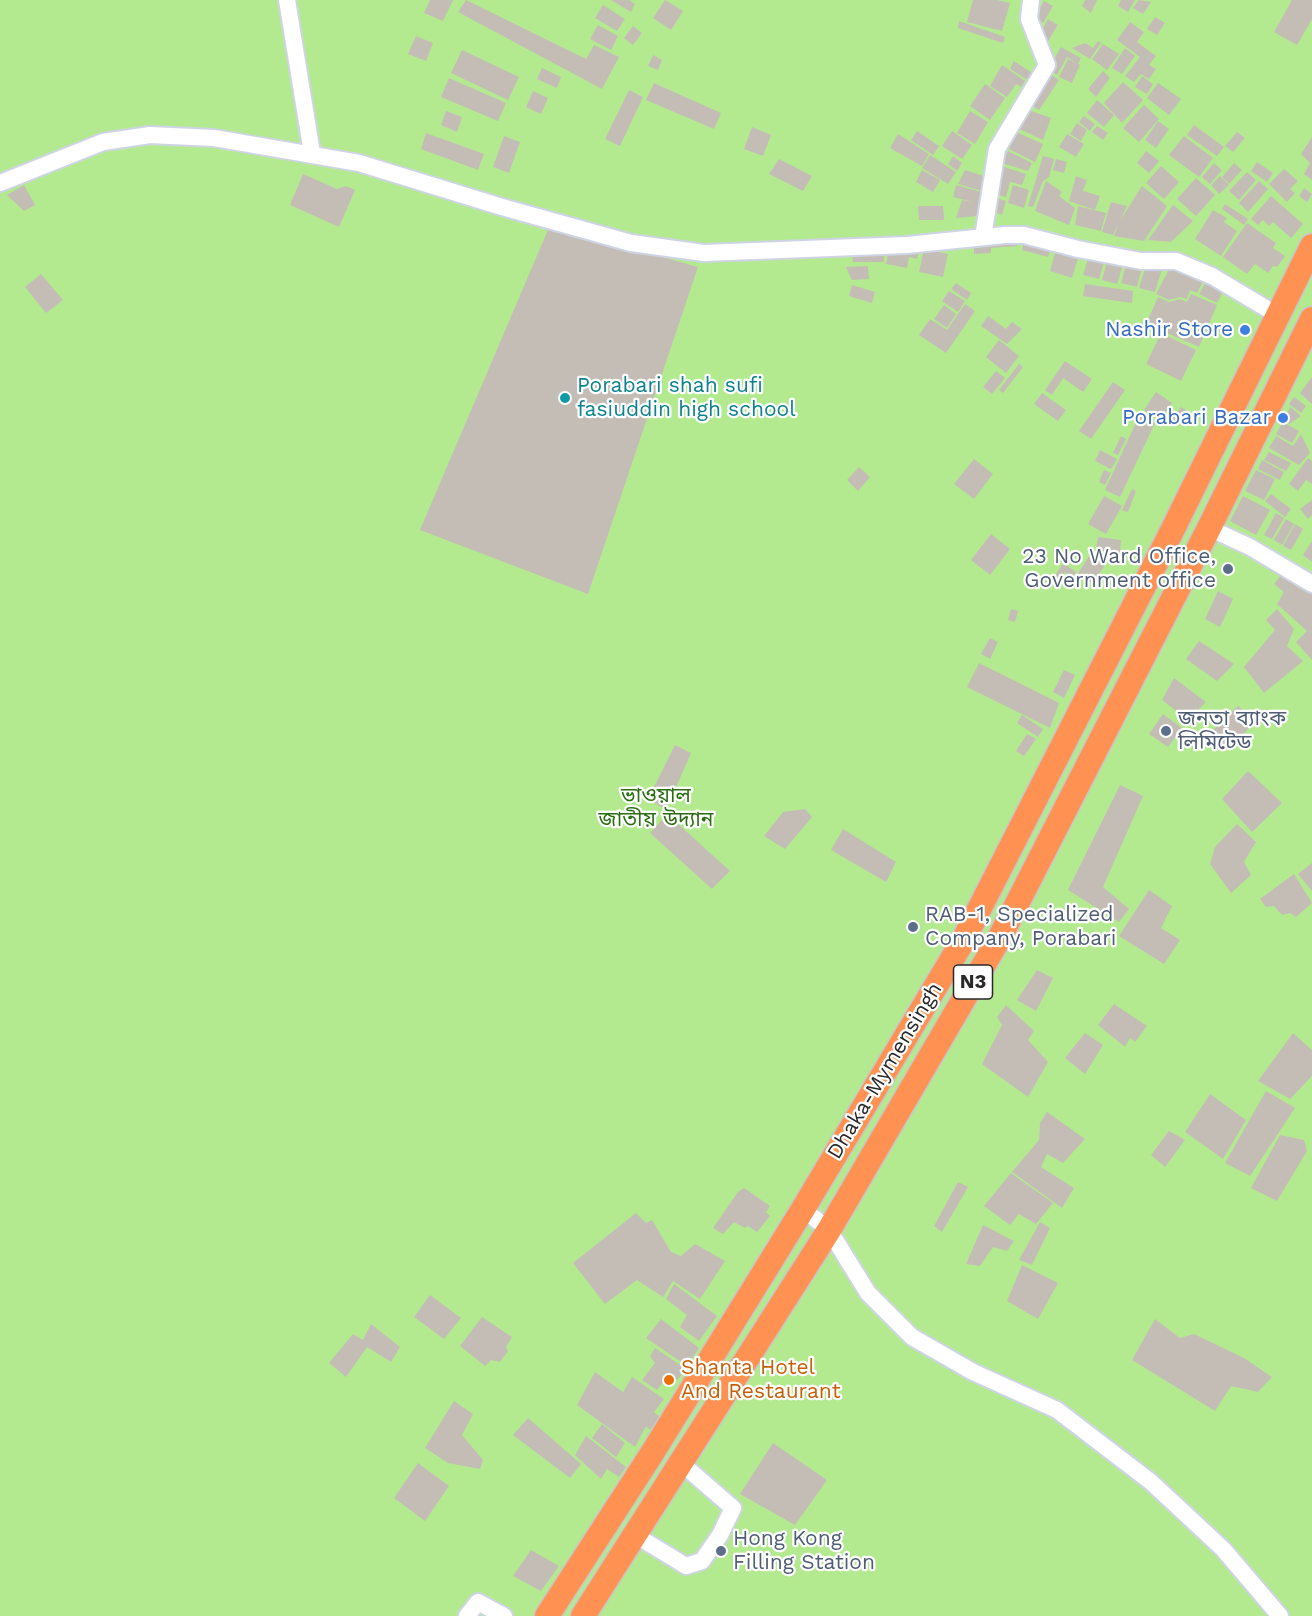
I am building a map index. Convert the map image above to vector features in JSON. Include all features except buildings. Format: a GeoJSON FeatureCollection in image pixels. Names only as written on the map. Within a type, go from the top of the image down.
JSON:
{"type":"FeatureCollection","features":[{"type":"Feature","properties":{"kind":"highway","name":"Dhaka-Mymensingh"},"geometry":{"type":"LineString","coordinates":[[547,1616],[651,1455],[803,1209],[964,939],[1279,316],[1312,246]]}},
{"type":"Feature","properties":{"kind":"highway","name":"Dhaka-Mymensingh"},"geometry":{"type":"LineString","coordinates":[[583,1616],[829,1230],[1000,937],[1209,528],[1312,320]]}},
{"type":"Feature","properties":{"kind":"street"},"geometry":{"type":"LineString","coordinates":[[287,0],[312,153]]}},
{"type":"Feature","properties":{"kind":"street"},"geometry":{"type":"LineString","coordinates":[[983,237],[997,149],[1047,65],[1029,19],[1031,0]]}},
{"type":"Feature","properties":{"kind":"street"},"geometry":{"type":"LineString","coordinates":[[0,183],[103,142],[150,135],[214,138],[312,153],[408,176],[502,207],[631,243],[704,254],[907,245],[983,237],[1024,236],[1141,261],[1176,261],[1212,276],[1279,316]]}},
{"type":"Feature","properties":{"kind":"street"},"geometry":{"type":"LineString","coordinates":[[1209,528],[1260,552],[1312,584]]}},
{"type":"Feature","properties":{"kind":"street"},"geometry":{"type":"LineString","coordinates":[[803,1209],[829,1230],[868,1293],[912,1337],[973,1372],[1057,1410],[1123,1460],[1151,1482],[1223,1549],[1280,1616]]}},
{"type":"Feature","properties":{"kind":"street"},"geometry":{"type":"LineString","coordinates":[[635,1535],[686,1566],[702,1561],[720,1535],[733,1508],[681,1463]]}},
{"type":"Feature","properties":{"kind":"street"},"geometry":{"type":"LineString","coordinates":[[467,1616],[478,1602],[504,1616]]}},
{"type":"Feature","properties":{"kind":"green space","name":"ভাওয়াল জাতীয় উদ্যান"},"geometry":{"type":"Polygon","coordinates":[[[0,0],[1312,0],[1312,1616],[0,1616],[0,0]]]}},
{"type":"Feature","properties":{"kind":"place","name":"Nashir Store"},"geometry":{"type":"Point","coordinates":[1245,330]}},
{"type":"Feature","properties":{"kind":"place","name":"Porabari shah sufi fasiuddin high school"},"geometry":{"type":"Point","coordinates":[565,398]}},
{"type":"Feature","properties":{"kind":"place","name":"Porabari Bazar"},"geometry":{"type":"Point","coordinates":[1283,418]}},
{"type":"Feature","properties":{"kind":"place","name":"23 No Ward Office, Government office"},"geometry":{"type":"Point","coordinates":[1228,569]}},
{"type":"Feature","properties":{"kind":"place","name":"জনতা ব্যাংক লিমিটেড"},"geometry":{"type":"Point","coordinates":[1166,731]}},
{"type":"Feature","properties":{"kind":"place","name":"RAB-1, Specialized Company, Porabari"},"geometry":{"type":"Point","coordinates":[913,927]}},
{"type":"Feature","properties":{"kind":"place","name":"Shanta Hotel And Restaurant"},"geometry":{"type":"Point","coordinates":[669,1380]}},
{"type":"Feature","properties":{"kind":"place","name":"Hong Kong Filling Station"},"geometry":{"type":"Point","coordinates":[721,1551]}}]}
